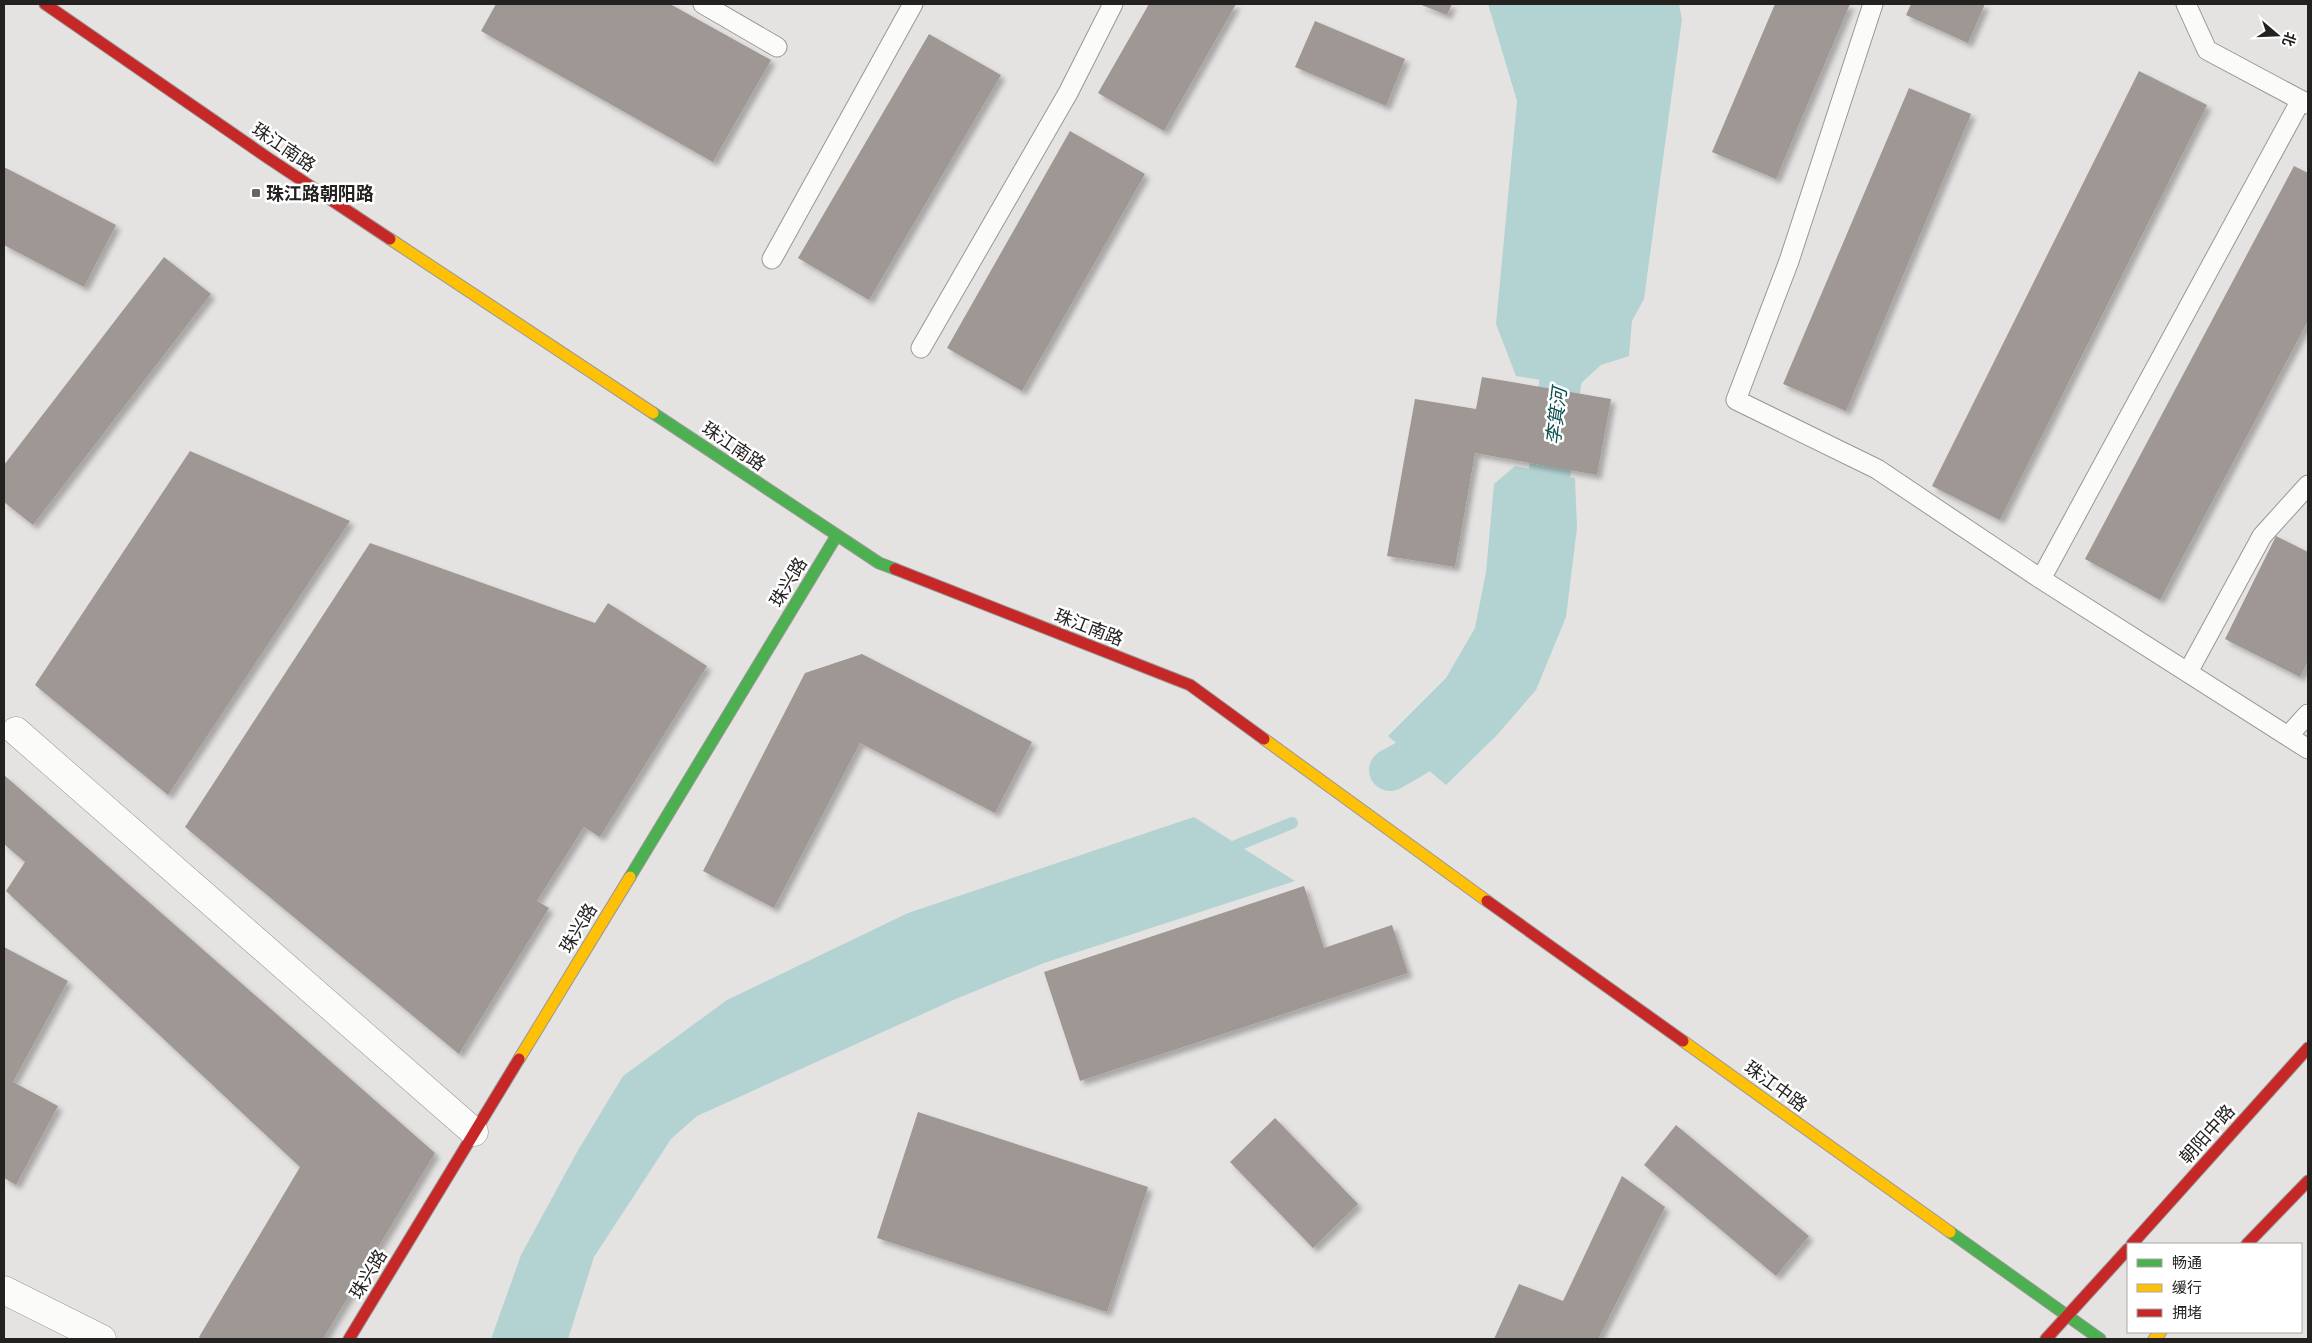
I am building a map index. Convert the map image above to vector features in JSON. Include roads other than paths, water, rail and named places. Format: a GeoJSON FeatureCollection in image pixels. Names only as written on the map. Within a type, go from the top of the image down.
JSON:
{"type":"FeatureCollection","features":[{"type":"Feature","properties":{"kind":"street","name":"珠江南路"},"geometry":{"type":"LineString","coordinates":[[45,4],[276,163],[879,563],[1190,685],[1431,861]]}},
{"type":"Feature","properties":{"kind":"street","name":"珠兴路"},"geometry":{"type":"LineString","coordinates":[[349,1339],[837,535]]}},
{"type":"Feature","properties":{"kind":"street"},"geometry":{"type":"LineString","coordinates":[[16,731],[474,1132]]}},
{"type":"Feature","properties":{"kind":"street","name":"珠江中路"},"geometry":{"type":"LineString","coordinates":[[1431,861],[2100,1339]]}},
{"type":"Feature","properties":{"kind":"street","name":"朝阳中路"},"geometry":{"type":"LineString","coordinates":[[2133,1243],[2308,1048]]}},
{"type":"Feature","properties":{"kind":"street"},"geometry":{"type":"LineString","coordinates":[[2248,1243],[2308,1181]]}},
{"type":"Feature","properties":{"kind":"street"},"geometry":{"type":"LineString","coordinates":[[2046,1339],[2127,1250]]}},
{"type":"Feature","properties":{"kind":"street"},"geometry":{"type":"LineString","coordinates":[[4,1290],[102,1339]]}},
{"type":"Feature","properties":{"kind":"lane"},"geometry":{"type":"LineString","coordinates":[[703,4],[777,47]]}},
{"type":"Feature","properties":{"kind":"lane"},"geometry":{"type":"LineString","coordinates":[[772,258],[913,4]]}},
{"type":"Feature","properties":{"kind":"lane"},"geometry":{"type":"LineString","coordinates":[[922,348],[1068,93],[1113,4]]}},
{"type":"Feature","properties":{"kind":"lane"},"geometry":{"type":"LineString","coordinates":[[1873,4],[1789,261],[1736,400],[1877,469],[2041,578],[2308,749]]}},
{"type":"Feature","properties":{"kind":"lane"},"geometry":{"type":"LineString","coordinates":[[2041,578],[2305,102],[2207,50],[2186,4]]}},
{"type":"Feature","properties":{"kind":"lane"},"geometry":{"type":"LineString","coordinates":[[2188,672],[2262,536],[2308,485]]}},
{"type":"Feature","properties":{"kind":"lane"},"geometry":{"type":"LineString","coordinates":[[2288,736],[2308,714]]}},
{"type":"Feature","properties":{"kind":"water"},"geometry":{"type":"Polygon","coordinates":[[[1488,4],[1679,4],[1682,19],[1644,299],[1632,321],[1629,356],[1601,365],[1578,386],[1516,376],[1496,324],[1517,101],[1488,4]]]}},
{"type":"Feature","properties":{"kind":"water"},"geometry":{"type":"Polygon","coordinates":[[[1515,466],[1575,478],[1577,528],[1566,617],[1536,690],[1497,735],[1446,785],[1388,736],[1446,678],[1475,628],[1486,572],[1494,484],[1515,466]]]}},
{"type":"Feature","properties":{"kind":"water"},"geometry":{"type":"Polygon","coordinates":[[[1194,817],[1295,881],[1044,963],[958,998],[697,1116],[671,1139],[594,1257],[568,1339],[491,1339],[521,1255],[577,1152],[623,1076],[727,1000],[908,913],[1194,817]]]}},
{"type":"Feature","properties":{"kind":"waterway","name":"李箕河"},"geometry":{"type":"LineString","coordinates":[[1543,530],[1567,324]]}},
{"type":"Feature","properties":{"kind":"waterway","name":"李箕河"},"geometry":{"type":"LineString","coordinates":[[1390,770],[1426,749],[1458,721]]}},
{"type":"Feature","properties":{"kind":"waterway"},"geometry":{"type":"LineString","coordinates":[[1223,851],[1292,823]]}},
{"type":"Feature","properties":{"kind":"place","name":"珠江路朝阳路"},"geometry":{"type":"Point","coordinates":[256,193]}}]}
